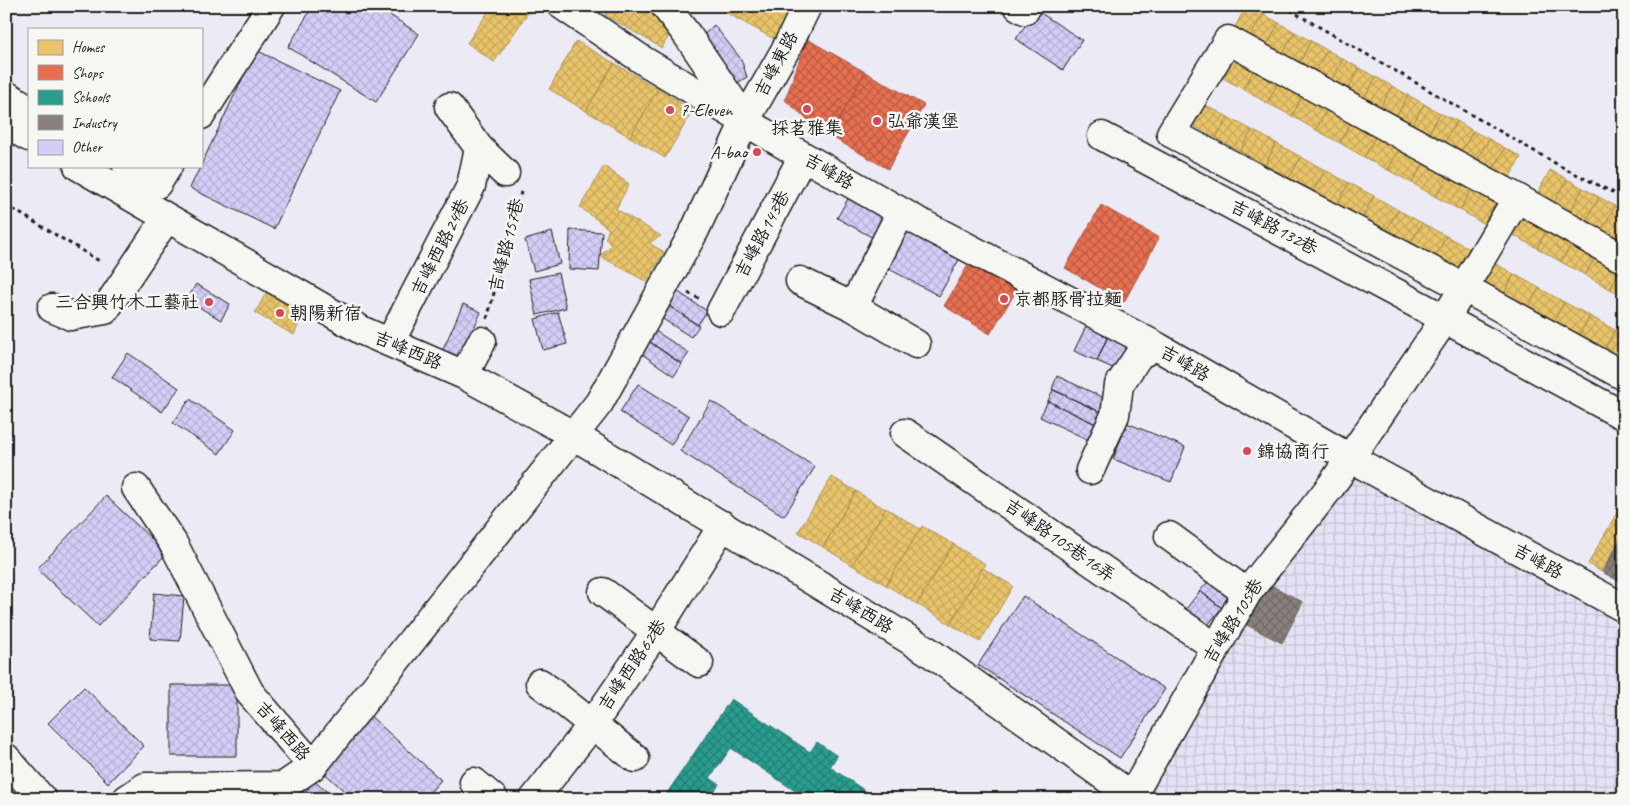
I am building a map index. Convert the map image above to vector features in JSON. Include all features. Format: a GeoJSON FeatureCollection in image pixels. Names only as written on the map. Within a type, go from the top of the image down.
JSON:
{"type":"FeatureCollection","features":[{"type":"Feature","properties":{"kind":"street"},"geometry":{"type":"LineString","coordinates":[[202,113],[271,6]]}},
{"type":"Feature","properties":{"kind":"street","name":"吉峰路"},"geometry":{"type":"LineString","coordinates":[[563,6],[644,61],[901,212],[1156,346],[1350,458],[1624,608]]}},
{"type":"Feature","properties":{"kind":"street","name":"吉峰路"},"geometry":{"type":"LineString","coordinates":[[665,6],[688,36],[745,120]]}},
{"type":"Feature","properties":{"kind":"street","name":"吉峰東路"},"geometry":{"type":"LineString","coordinates":[[745,120],[787,47],[806,6]]}},
{"type":"Feature","properties":{"kind":"street"},"geometry":{"type":"LineString","coordinates":[[1624,259],[1517,198],[1228,40],[1172,133],[1463,287],[1624,376]]}},
{"type":"Feature","properties":{"kind":"street"},"geometry":{"type":"LineString","coordinates":[[6,96],[28,108]]}},
{"type":"Feature","properties":{"kind":"street","name":"吉峰路157巷"},"geometry":{"type":"LineString","coordinates":[[449,107],[479,148],[505,173]]}},
{"type":"Feature","properties":{"kind":"street","name":"吉峰西路"},"geometry":{"type":"LineString","coordinates":[[127,799],[144,788],[284,786],[313,766],[599,403],[695,230],[745,120]]}},
{"type":"Feature","properties":{"kind":"street"},"geometry":{"type":"LineString","coordinates":[[6,124],[28,136]]}},
{"type":"Feature","properties":{"kind":"street","name":"吉峰路132巷"},"geometry":{"type":"LineString","coordinates":[[1102,136],[1624,416]]}},
{"type":"Feature","properties":{"kind":"street","name":"吉峰西路24巷"},"geometry":{"type":"LineString","coordinates":[[390,342],[471,186],[479,148]]}},
{"type":"Feature","properties":{"kind":"street","name":"吉峰路143巷"},"geometry":{"type":"LineString","coordinates":[[721,312],[803,156]]}},
{"type":"Feature","properties":{"kind":"street","name":"吉峰西路"},"geometry":{"type":"LineString","coordinates":[[81,168],[363,331],[464,375],[573,435],[928,651],[1135,797]]}},
{"type":"Feature","properties":{"kind":"street"},"geometry":{"type":"LineString","coordinates":[[130,168],[157,184],[167,168]]}},
{"type":"Feature","properties":{"kind":"street"},"geometry":{"type":"LineString","coordinates":[[1350,458],[1445,319],[1517,198]]}},
{"type":"Feature","properties":{"kind":"street"},"geometry":{"type":"LineString","coordinates":[[853,307],[901,212]]}},
{"type":"Feature","properties":{"kind":"street"},"geometry":{"type":"LineString","coordinates":[[52,308],[71,316],[105,310],[166,218]]}},
{"type":"Feature","properties":{"kind":"street"},"geometry":{"type":"LineString","coordinates":[[800,281],[853,307],[916,344]]}},
{"type":"Feature","properties":{"kind":"street"},"geometry":{"type":"LineString","coordinates":[[464,375],[482,341]]}},
{"type":"Feature","properties":{"kind":"street"},"geometry":{"type":"LineString","coordinates":[[1090,470],[1115,415],[1119,384],[1139,355],[1156,346]]}},
{"type":"Feature","properties":{"kind":"street","name":"吉峰路105巷16弄"},"geometry":{"type":"LineString","coordinates":[[905,433],[1215,647]]}},
{"type":"Feature","properties":{"kind":"street","name":"吉峰路105巷"},"geometry":{"type":"LineString","coordinates":[[1135,797],[1215,647],[1247,593],[1331,486],[1350,458]]}},
{"type":"Feature","properties":{"kind":"street","name":"吉峰西路"},"geometry":{"type":"LineString","coordinates":[[136,488],[173,543],[250,693],[313,766]]}},
{"type":"Feature","properties":{"kind":"street","name":"吉峰西路62巷"},"geometry":{"type":"LineString","coordinates":[[534,799],[592,724],[657,630],[723,526]]}},
{"type":"Feature","properties":{"kind":"street"},"geometry":{"type":"LineString","coordinates":[[1169,536],[1247,593]]}},
{"type":"Feature","properties":{"kind":"street"},"geometry":{"type":"LineString","coordinates":[[603,592],[698,662]]}},
{"type":"Feature","properties":{"kind":"street"},"geometry":{"type":"LineString","coordinates":[[540,683],[635,758]]}},
{"type":"Feature","properties":{"kind":"street"},"geometry":{"type":"LineString","coordinates":[[6,758],[42,799]]}},
{"type":"Feature","properties":{"kind":"path"},"geometry":{"type":"LineString","coordinates":[[1283,6],[1560,166],[1624,198]]}},
{"type":"Feature","properties":{"kind":"path","name":"吉峰路157巷"},"geometry":{"type":"LineString","coordinates":[[482,341],[521,191],[505,173]]}},
{"type":"Feature","properties":{"kind":"path"},"geometry":{"type":"LineString","coordinates":[[6,206],[101,262]]}},
{"type":"Feature","properties":{"kind":"path"},"geometry":{"type":"LineString","coordinates":[[668,281],[721,312]]}},
{"type":"Feature","properties":{"kind":"shaded area"},"geometry":{"type":"Polygon","coordinates":[[[1351,469],[1624,621],[1624,799],[1164,799],[1142,789],[1215,647],[1351,469]]]}},
{"type":"Feature","properties":{"kind":"building: Homes"},"geometry":{"type":"Polygon","coordinates":[[[492,6],[533,6],[494,62],[467,43],[492,6]]]}},
{"type":"Feature","properties":{"kind":"building: Homes"},"geometry":{"type":"Polygon","coordinates":[[[609,6],[647,6],[676,23],[662,48],[605,15],[609,6]]]}},
{"type":"Feature","properties":{"kind":"building: Homes"},"geometry":{"type":"Polygon","coordinates":[[[714,6],[792,6],[774,39],[714,6]]]}},
{"type":"Feature","properties":{"kind":"building: Homes"},"geometry":{"type":"Polygon","coordinates":[[[1246,6],[1263,14],[1247,43],[1231,35],[1246,6]]]}},
{"type":"Feature","properties":{"kind":"building: Homes"},"geometry":{"type":"Polygon","coordinates":[[[1263,14],[1279,23],[1263,52],[1247,43],[1263,14]]]}},
{"type":"Feature","properties":{"kind":"building: Homes"},"geometry":{"type":"Polygon","coordinates":[[[1279,23],[1295,32],[1279,61],[1263,52],[1279,23]]]}},
{"type":"Feature","properties":{"kind":"building: Homes"},"geometry":{"type":"Polygon","coordinates":[[[1295,32],[1311,41],[1295,70],[1279,61],[1295,32]]]}},
{"type":"Feature","properties":{"kind":"building: Homes"},"geometry":{"type":"Polygon","coordinates":[[[576,41],[614,63],[586,111],[549,89],[576,41]]]}},
{"type":"Feature","properties":{"kind":"building: Homes"},"geometry":{"type":"Polygon","coordinates":[[[1311,41],[1327,50],[1311,79],[1295,70],[1311,41]]]}},
{"type":"Feature","properties":{"kind":"building: Homes"},"geometry":{"type":"Polygon","coordinates":[[[1327,50],[1343,59],[1327,88],[1311,79],[1327,50]]]}},
{"type":"Feature","properties":{"kind":"building: Homes"},"geometry":{"type":"Polygon","coordinates":[[[1233,51],[1257,65],[1243,89],[1219,76],[1233,51]]]}},
{"type":"Feature","properties":{"kind":"building: Homes"},"geometry":{"type":"Polygon","coordinates":[[[1343,59],[1359,68],[1344,97],[1327,88],[1343,59]]]}},
{"type":"Feature","properties":{"kind":"building: Homes"},"geometry":{"type":"Polygon","coordinates":[[[614,63],[658,89],[630,137],[586,111],[614,63]]]}},
{"type":"Feature","properties":{"kind":"building: Homes"},"geometry":{"type":"Polygon","coordinates":[[[1257,65],[1281,78],[1267,103],[1243,89],[1257,65]]]}},
{"type":"Feature","properties":{"kind":"building: Homes"},"geometry":{"type":"Polygon","coordinates":[[[1359,68],[1376,77],[1360,106],[1344,97],[1359,68]]]}},
{"type":"Feature","properties":{"kind":"building: Homes"},"geometry":{"type":"Polygon","coordinates":[[[1376,77],[1392,86],[1376,115],[1360,106],[1376,77]]]}},
{"type":"Feature","properties":{"kind":"building: Homes"},"geometry":{"type":"Polygon","coordinates":[[[1281,78],[1305,91],[1292,116],[1267,103],[1281,78]]]}},
{"type":"Feature","properties":{"kind":"building: Homes"},"geometry":{"type":"Polygon","coordinates":[[[1392,86],[1408,95],[1392,124],[1376,115],[1392,86]]]}},
{"type":"Feature","properties":{"kind":"building: Homes"},"geometry":{"type":"Polygon","coordinates":[[[658,89],[693,110],[665,158],[630,137],[658,89]]]}},
{"type":"Feature","properties":{"kind":"building: Homes"},"geometry":{"type":"Polygon","coordinates":[[[1305,91],[1329,105],[1316,130],[1292,116],[1305,91]]]}},
{"type":"Feature","properties":{"kind":"building: Homes"},"geometry":{"type":"Polygon","coordinates":[[[1408,95],[1424,104],[1408,133],[1392,124],[1408,95]]]}},
{"type":"Feature","properties":{"kind":"building: Homes"},"geometry":{"type":"Polygon","coordinates":[[[1204,104],[1228,117],[1216,138],[1192,125],[1204,104]]]}},
{"type":"Feature","properties":{"kind":"building: Homes"},"geometry":{"type":"Polygon","coordinates":[[[1424,104],[1440,113],[1424,142],[1408,133],[1424,104]]]}},
{"type":"Feature","properties":{"kind":"building: Homes"},"geometry":{"type":"Polygon","coordinates":[[[1329,105],[1353,118],[1340,143],[1316,130],[1329,105]]]}},
{"type":"Feature","properties":{"kind":"building: Homes"},"geometry":{"type":"Polygon","coordinates":[[[1440,113],[1457,121],[1440,150],[1424,142],[1440,113]]]}},
{"type":"Feature","properties":{"kind":"building: Homes"},"geometry":{"type":"Polygon","coordinates":[[[1228,117],[1252,130],[1240,151],[1216,138],[1228,117]]]}},
{"type":"Feature","properties":{"kind":"building: Homes"},"geometry":{"type":"Polygon","coordinates":[[[1353,118],[1378,132],[1364,157],[1340,143],[1353,118]]]}},
{"type":"Feature","properties":{"kind":"building: Homes"},"geometry":{"type":"Polygon","coordinates":[[[1457,121],[1473,131],[1457,159],[1440,150],[1457,121]]]}},
{"type":"Feature","properties":{"kind":"building: Homes"},"geometry":{"type":"Polygon","coordinates":[[[1252,130],[1276,143],[1265,165],[1240,151],[1252,130]]]}},
{"type":"Feature","properties":{"kind":"building: Homes"},"geometry":{"type":"Polygon","coordinates":[[[1473,131],[1489,139],[1473,168],[1457,159],[1473,131]]]}},
{"type":"Feature","properties":{"kind":"building: Homes"},"geometry":{"type":"Polygon","coordinates":[[[1378,132],[1402,145],[1388,170],[1364,157],[1378,132]]]}},
{"type":"Feature","properties":{"kind":"building: Homes"},"geometry":{"type":"Polygon","coordinates":[[[1489,139],[1505,148],[1489,177],[1473,168],[1489,139]]]}},
{"type":"Feature","properties":{"kind":"building: Homes"},"geometry":{"type":"Polygon","coordinates":[[[1276,143],[1301,157],[1289,178],[1265,165],[1276,143]]]}},
{"type":"Feature","properties":{"kind":"building: Homes"},"geometry":{"type":"Polygon","coordinates":[[[1402,145],[1426,159],[1412,183],[1388,170],[1402,145]]]}},
{"type":"Feature","properties":{"kind":"building: Homes"},"geometry":{"type":"Polygon","coordinates":[[[1505,148],[1521,157],[1505,186],[1489,177],[1505,148]]]}},
{"type":"Feature","properties":{"kind":"building: Homes"},"geometry":{"type":"Polygon","coordinates":[[[1301,157],[1325,170],[1313,191],[1289,178],[1301,157]]]}},
{"type":"Feature","properties":{"kind":"building: Homes"},"geometry":{"type":"Polygon","coordinates":[[[1426,159],[1450,172],[1436,197],[1412,183],[1426,159]]]}},
{"type":"Feature","properties":{"kind":"building: Homes"},"geometry":{"type":"Polygon","coordinates":[[[604,166],[629,184],[616,209],[661,236],[649,243],[664,252],[647,282],[600,256],[611,245],[605,239],[609,229],[580,207],[604,166]]]}},
{"type":"Feature","properties":{"kind":"building: Homes"},"geometry":{"type":"Polygon","coordinates":[[[1325,170],[1349,183],[1337,204],[1313,191],[1325,170]]]}},
{"type":"Feature","properties":{"kind":"building: Homes"},"geometry":{"type":"Polygon","coordinates":[[[1550,170],[1567,179],[1550,210],[1533,201],[1550,170]]]}},
{"type":"Feature","properties":{"kind":"building: Homes"},"geometry":{"type":"Polygon","coordinates":[[[1450,172],[1474,185],[1460,210],[1436,197],[1450,172]]]}},
{"type":"Feature","properties":{"kind":"building: Homes"},"geometry":{"type":"Polygon","coordinates":[[[1567,179],[1583,188],[1566,219],[1550,210],[1567,179]]]}},
{"type":"Feature","properties":{"kind":"building: Homes"},"geometry":{"type":"Polygon","coordinates":[[[1349,183],[1374,196],[1362,218],[1337,204],[1349,183]]]}},
{"type":"Feature","properties":{"kind":"building: Homes"},"geometry":{"type":"Polygon","coordinates":[[[1474,185],[1498,199],[1484,224],[1460,210],[1474,185]]]}},
{"type":"Feature","properties":{"kind":"building: Homes"},"geometry":{"type":"Polygon","coordinates":[[[1583,188],[1599,197],[1582,228],[1566,219],[1583,188]]]}},
{"type":"Feature","properties":{"kind":"building: Homes"},"geometry":{"type":"Polygon","coordinates":[[[1374,196],[1398,210],[1386,231],[1362,218],[1374,196]]]}},
{"type":"Feature","properties":{"kind":"building: Homes"},"geometry":{"type":"Polygon","coordinates":[[[1599,197],[1615,206],[1598,237],[1582,228],[1599,197]]]}},
{"type":"Feature","properties":{"kind":"building: Homes"},"geometry":{"type":"Polygon","coordinates":[[[1615,206],[1624,210],[1624,228],[1614,245],[1598,237],[1615,206]]]}},
{"type":"Feature","properties":{"kind":"building: Homes"},"geometry":{"type":"Polygon","coordinates":[[[1398,210],[1422,223],[1410,244],[1386,231],[1398,210]]]}},
{"type":"Feature","properties":{"kind":"building: Homes"},"geometry":{"type":"Polygon","coordinates":[[[1526,210],[1550,224],[1537,248],[1513,235],[1526,210]]]}},
{"type":"Feature","properties":{"kind":"building: Homes"},"geometry":{"type":"Polygon","coordinates":[[[1422,223],[1446,236],[1435,258],[1410,244],[1422,223]]]}},
{"type":"Feature","properties":{"kind":"building: Homes"},"geometry":{"type":"Polygon","coordinates":[[[1550,224],[1575,237],[1561,262],[1537,248],[1550,224]]]}},
{"type":"Feature","properties":{"kind":"building: Homes"},"geometry":{"type":"Polygon","coordinates":[[[1446,236],[1470,249],[1459,271],[1435,258],[1446,236]]]}},
{"type":"Feature","properties":{"kind":"building: Homes"},"geometry":{"type":"Polygon","coordinates":[[[1575,237],[1599,250],[1585,275],[1561,262],[1575,237]]]}},
{"type":"Feature","properties":{"kind":"building: Homes"},"geometry":{"type":"Polygon","coordinates":[[[1599,250],[1623,264],[1610,289],[1585,275],[1599,250]]]}},
{"type":"Feature","properties":{"kind":"building: Homes"},"geometry":{"type":"Polygon","coordinates":[[[1489,260],[1514,274],[1503,296],[1477,282],[1489,260]]]}},
{"type":"Feature","properties":{"kind":"building: Homes"},"geometry":{"type":"Polygon","coordinates":[[[1624,264],[1624,297],[1610,289],[1624,264]]]}},
{"type":"Feature","properties":{"kind":"building: Homes"},"geometry":{"type":"Polygon","coordinates":[[[1514,274],[1539,288],[1527,310],[1503,296],[1514,274]]]}},
{"type":"Feature","properties":{"kind":"building: Homes"},"geometry":{"type":"Polygon","coordinates":[[[1539,288],[1564,302],[1553,323],[1527,310],[1539,288]]]}},
{"type":"Feature","properties":{"kind":"building: Homes","name":"朝陽新宿"},"geometry":{"type":"Polygon","coordinates":[[[267,291],[304,312],[294,335],[255,313],[267,291]]]}},
{"type":"Feature","properties":{"kind":"building: Homes"},"geometry":{"type":"Polygon","coordinates":[[[1564,302],[1590,316],[1578,337],[1553,323],[1564,302]]]}},
{"type":"Feature","properties":{"kind":"building: Homes"},"geometry":{"type":"Polygon","coordinates":[[[1590,316],[1615,330],[1603,352],[1578,337],[1590,316]]]}},
{"type":"Feature","properties":{"kind":"building: Homes"},"geometry":{"type":"Polygon","coordinates":[[[1615,330],[1624,335],[1624,363],[1603,352],[1615,330]]]}},
{"type":"Feature","properties":{"kind":"building: Homes"},"geometry":{"type":"Polygon","coordinates":[[[832,477],[856,491],[823,547],[798,532],[832,477]]]}},
{"type":"Feature","properties":{"kind":"building: Homes"},"geometry":{"type":"Polygon","coordinates":[[[856,491],[885,509],[852,565],[823,547],[856,491]]]}},
{"type":"Feature","properties":{"kind":"building: Homes"},"geometry":{"type":"Polygon","coordinates":[[[1624,500],[1624,533],[1602,572],[1588,564],[1624,500]]]}},
{"type":"Feature","properties":{"kind":"building: Homes"},"geometry":{"type":"Polygon","coordinates":[[[886,508],[920,529],[886,585],[852,565],[886,508]]]}},
{"type":"Feature","properties":{"kind":"building: Homes"},"geometry":{"type":"Polygon","coordinates":[[[922,526],[953,544],[917,604],[886,585],[922,526]]]}},
{"type":"Feature","properties":{"kind":"building: Homes"},"geometry":{"type":"Polygon","coordinates":[[[953,544],[985,564],[950,624],[917,604],[953,544]]]}},
{"type":"Feature","properties":{"kind":"building: Homes"},"geometry":{"type":"Polygon","coordinates":[[[983,568],[1013,586],[980,642],[950,624],[983,568]]]}},
{"type":"Feature","properties":{"kind":"building: Shops"},"geometry":{"type":"Polygon","coordinates":[[[807,39],[865,72],[830,136],[822,132],[785,100],[807,39]]]}},
{"type":"Feature","properties":{"kind":"building: Shops","name":"弘爺漢堡"},"geometry":{"type":"Polygon","coordinates":[[[865,72],[924,105],[888,169],[830,136],[865,72]]]}},
{"type":"Feature","properties":{"kind":"building: Shops"},"geometry":{"type":"Polygon","coordinates":[[[1101,205],[1159,238],[1124,302],[1065,268],[1101,205]]]}},
{"type":"Feature","properties":{"kind":"building: Shops"},"geometry":{"type":"Polygon","coordinates":[[[971,260],[1018,288],[990,334],[944,306],[971,260]]]}},
{"type":"Feature","properties":{"kind":"building: Schools"},"geometry":{"type":"Polygon","coordinates":[[[731,699],[810,752],[817,742],[837,756],[830,767],[877,799],[807,799],[731,748],[710,778],[719,784],[710,799],[663,799],[731,699]]]}},
{"type":"Feature","properties":{"kind":"building: Industry"},"geometry":{"type":"Polygon","coordinates":[[[1624,533],[1624,584],[1602,572],[1624,533]]]}},
{"type":"Feature","properties":{"kind":"building: Industry"},"geometry":{"type":"Polygon","coordinates":[[[1261,580],[1303,602],[1282,643],[1239,621],[1261,580]]]}},
{"type":"Feature","properties":{"kind":"building: Other"},"geometry":{"type":"Polygon","coordinates":[[[313,6],[376,6],[419,34],[376,102],[288,47],[313,6]]]}},
{"type":"Feature","properties":{"kind":"building: Other"},"geometry":{"type":"Polygon","coordinates":[[[1036,10],[1082,40],[1063,70],[1016,39],[1036,10]]]}},
{"type":"Feature","properties":{"kind":"building: Other"},"geometry":{"type":"Polygon","coordinates":[[[714,25],[741,59],[747,77],[734,85],[697,41],[714,25]]]}},
{"type":"Feature","properties":{"kind":"building: Other"},"geometry":{"type":"Polygon","coordinates":[[[256,50],[340,91],[274,229],[190,188],[200,168],[202,168],[202,163],[256,50]]]}},
{"type":"Feature","properties":{"kind":"building: Other"},"geometry":{"type":"Polygon","coordinates":[[[854,188],[893,210],[877,240],[837,218],[854,188]]]}},
{"type":"Feature","properties":{"kind":"building: Other"},"geometry":{"type":"Polygon","coordinates":[[[903,222],[962,254],[939,296],[880,264],[903,222]]]}},
{"type":"Feature","properties":{"kind":"building: Other"},"geometry":{"type":"Polygon","coordinates":[[[570,230],[602,232],[599,271],[569,269],[570,230]]]}},
{"type":"Feature","properties":{"kind":"building: Other"},"geometry":{"type":"Polygon","coordinates":[[[552,232],[560,264],[534,271],[525,240],[552,232]]]}},
{"type":"Feature","properties":{"kind":"building: Other"},"geometry":{"type":"Polygon","coordinates":[[[558,273],[566,308],[537,315],[529,279],[558,273]]]}},
{"type":"Feature","properties":{"kind":"building: Other","name":"三合興竹木工藝社"},"geometry":{"type":"Polygon","coordinates":[[[196,284],[230,304],[221,320],[187,300],[196,284]]]}},
{"type":"Feature","properties":{"kind":"building: Other"},"geometry":{"type":"Polygon","coordinates":[[[672,288],[707,311],[698,325],[663,302],[672,288]]]}},
{"type":"Feature","properties":{"kind":"building: Other"},"geometry":{"type":"Polygon","coordinates":[[[663,302],[699,326],[691,337],[655,314],[663,302]]]}},
{"type":"Feature","properties":{"kind":"building: Other"},"geometry":{"type":"Polygon","coordinates":[[[463,304],[481,312],[459,362],[441,354],[463,304]]]}},
{"type":"Feature","properties":{"kind":"building: Other"},"geometry":{"type":"Polygon","coordinates":[[[558,312],[567,344],[543,350],[535,319],[558,312]]]}},
{"type":"Feature","properties":{"kind":"building: Other"},"geometry":{"type":"Polygon","coordinates":[[[1087,324],[1109,334],[1097,361],[1074,351],[1087,324]]]}},
{"type":"Feature","properties":{"kind":"building: Other"},"geometry":{"type":"Polygon","coordinates":[[[654,330],[689,353],[681,364],[647,340],[654,330]]]}},
{"type":"Feature","properties":{"kind":"building: Other"},"geometry":{"type":"Polygon","coordinates":[[[1109,333],[1136,345],[1124,373],[1097,361],[1109,333]]]}},
{"type":"Feature","properties":{"kind":"building: Other"},"geometry":{"type":"Polygon","coordinates":[[[647,340],[682,364],[674,376],[639,352],[647,340]]]}},
{"type":"Feature","properties":{"kind":"building: Other"},"geometry":{"type":"Polygon","coordinates":[[[128,353],[179,388],[162,412],[112,377],[128,353]]]}},
{"type":"Feature","properties":{"kind":"building: Other"},"geometry":{"type":"Polygon","coordinates":[[[1057,376],[1113,402],[1107,415],[1052,389],[1057,376]]]}},
{"type":"Feature","properties":{"kind":"building: Other"},"geometry":{"type":"Polygon","coordinates":[[[638,384],[689,416],[671,445],[620,412],[638,384]]]}},
{"type":"Feature","properties":{"kind":"building: Other"},"geometry":{"type":"Polygon","coordinates":[[[1053,390],[1107,415],[1102,427],[1048,401],[1053,390]]]}},
{"type":"Feature","properties":{"kind":"building: Other"},"geometry":{"type":"Polygon","coordinates":[[[190,399],[235,430],[219,454],[173,423],[190,399]]]}},
{"type":"Feature","properties":{"kind":"building: Other"},"geometry":{"type":"Polygon","coordinates":[[[711,401],[815,467],[784,516],[680,451],[711,401]]]}},
{"type":"Feature","properties":{"kind":"building: Other"},"geometry":{"type":"Polygon","coordinates":[[[1048,401],[1102,427],[1095,443],[1040,417],[1048,401]]]}},
{"type":"Feature","properties":{"kind":"building: Other"},"geometry":{"type":"Polygon","coordinates":[[[1127,423],[1185,447],[1171,482],[1113,459],[1127,423]]]}},
{"type":"Feature","properties":{"kind":"building: Other"},"geometry":{"type":"Polygon","coordinates":[[[106,496],[167,553],[98,626],[37,569],[106,496]]]}},
{"type":"Feature","properties":{"kind":"building: Other"},"geometry":{"type":"Polygon","coordinates":[[[1210,579],[1232,596],[1222,608],[1200,591],[1210,579]]]}},
{"type":"Feature","properties":{"kind":"building: Other"},"geometry":{"type":"Polygon","coordinates":[[[1200,591],[1222,608],[1207,626],[1186,609],[1200,591]]]}},
{"type":"Feature","properties":{"kind":"building: Other"},"geometry":{"type":"Polygon","coordinates":[[[154,593],[184,596],[180,641],[150,639],[154,593]]]}},
{"type":"Feature","properties":{"kind":"building: Other"},"geometry":{"type":"Polygon","coordinates":[[[1023,596],[1165,689],[1120,758],[978,665],[1023,596]]]}},
{"type":"Feature","properties":{"kind":"building: Other"},"geometry":{"type":"Polygon","coordinates":[[[171,685],[237,685],[237,756],[171,756],[171,685]]]}},
{"type":"Feature","properties":{"kind":"building: Other"},"geometry":{"type":"Polygon","coordinates":[[[84,687],[144,746],[108,783],[48,723],[84,687]]]}},
{"type":"Feature","properties":{"kind":"building: Other"},"geometry":{"type":"Polygon","coordinates":[[[368,714],[441,780],[424,799],[353,799],[319,768],[368,714]]]}},
{"type":"Feature","properties":{"kind":"building: Other"},"geometry":{"type":"Polygon","coordinates":[[[314,781],[336,799],[300,799],[314,781]]]}},
{"type":"Feature","properties":{"kind":"place","name":"採茗雅集"},"geometry":{"type":"Point","coordinates":[807,109]}},
{"type":"Feature","properties":{"kind":"place","name":"7-Eleven"},"geometry":{"type":"Point","coordinates":[670,110]}},
{"type":"Feature","properties":{"kind":"place","name":"弘爺漢堡"},"geometry":{"type":"Point","coordinates":[877,121]}},
{"type":"Feature","properties":{"kind":"place","name":"A-bao"},"geometry":{"type":"Point","coordinates":[757,152]}},
{"type":"Feature","properties":{"kind":"place","name":"京都豚骨拉麵"},"geometry":{"type":"Point","coordinates":[1004,299]}},
{"type":"Feature","properties":{"kind":"place","name":"三合興竹木工藝社"},"geometry":{"type":"Point","coordinates":[209,302]}},
{"type":"Feature","properties":{"kind":"place","name":"朝陽新宿"},"geometry":{"type":"Point","coordinates":[280,313]}},
{"type":"Feature","properties":{"kind":"place","name":"錦協商行"},"geometry":{"type":"Point","coordinates":[1247,451]}}]}
